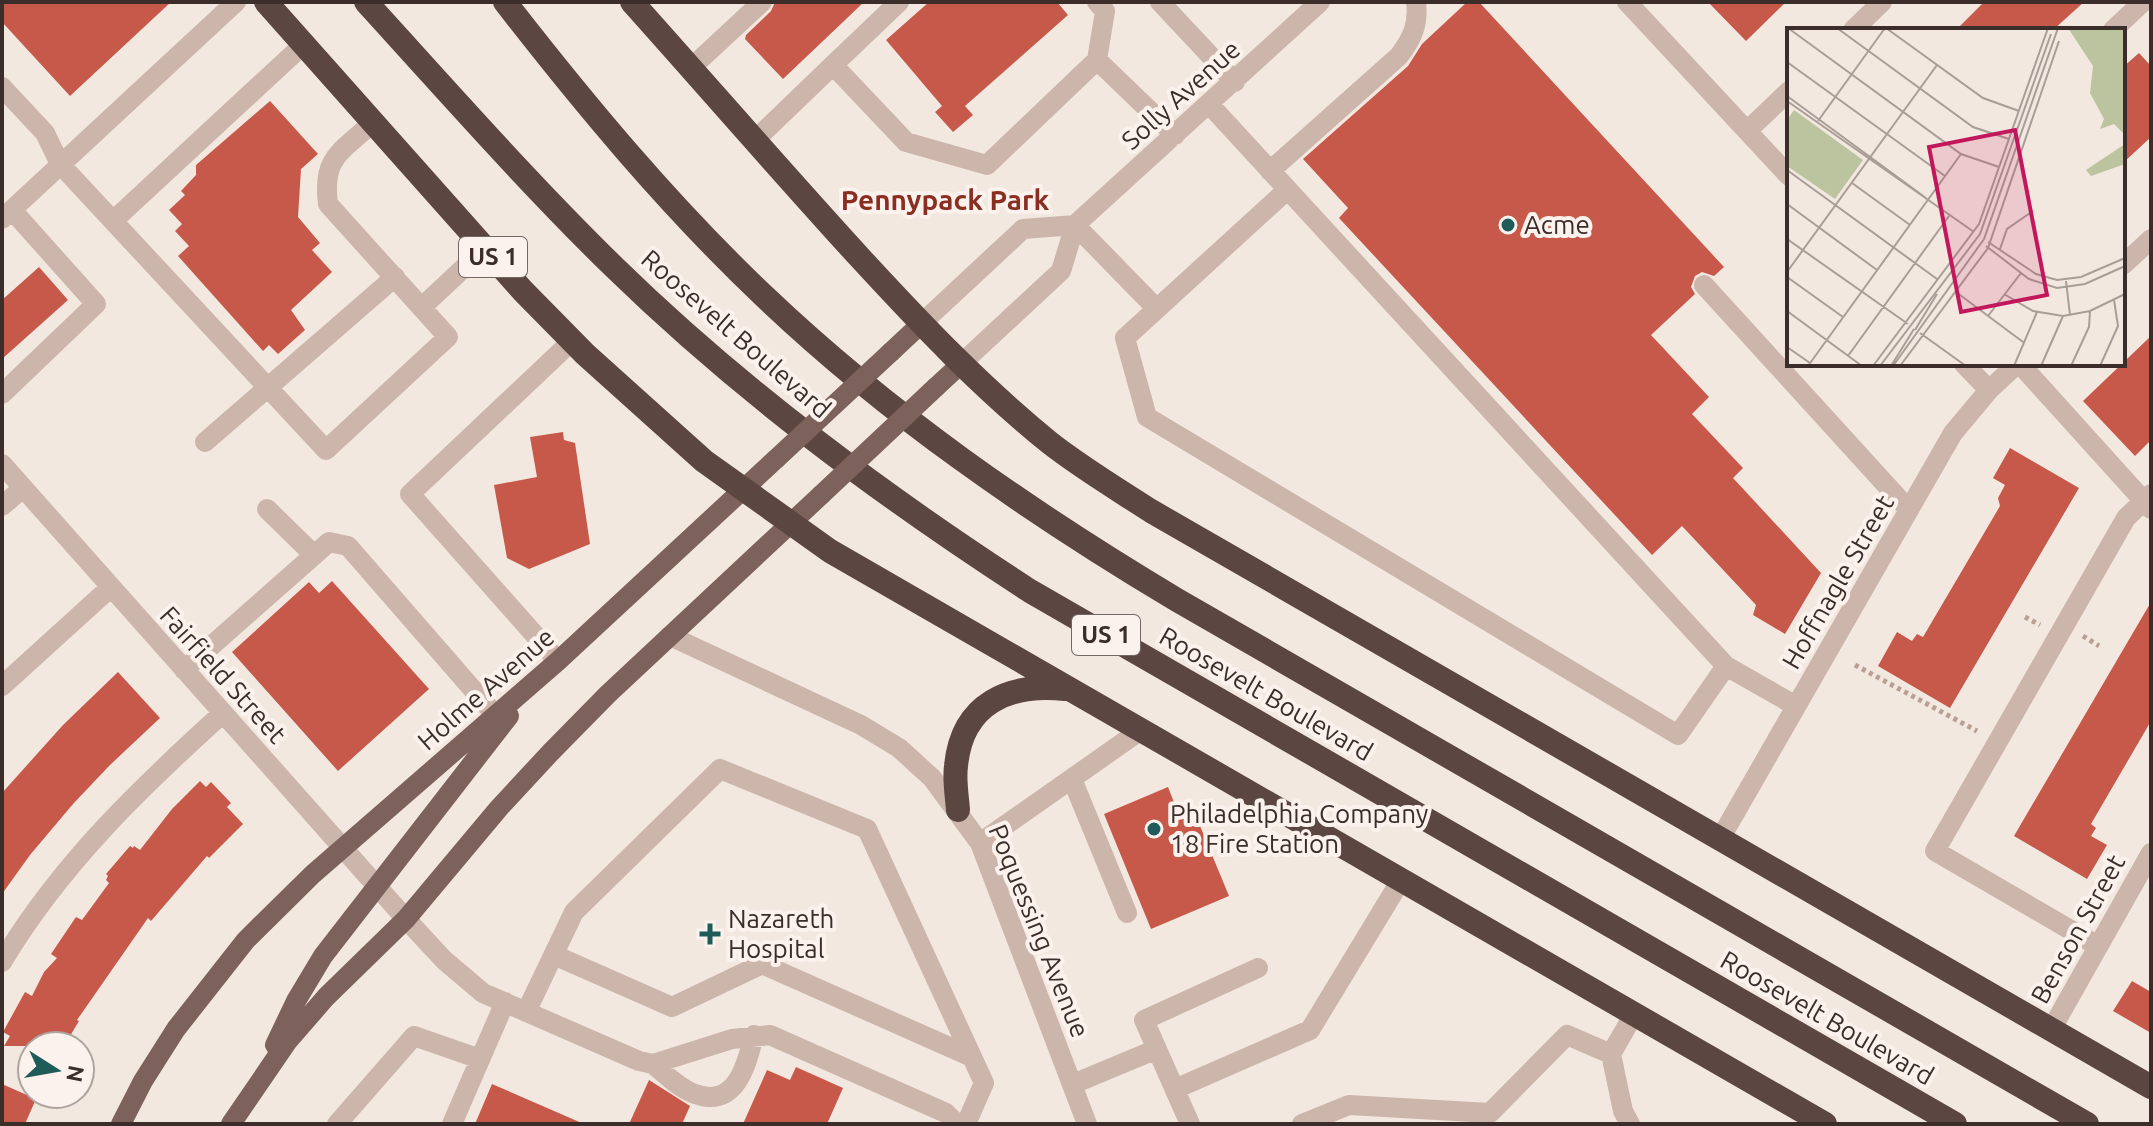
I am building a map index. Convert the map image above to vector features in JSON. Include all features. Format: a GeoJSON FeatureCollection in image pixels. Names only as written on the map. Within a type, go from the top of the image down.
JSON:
{"type":"FeatureCollection","features":[{"type":"Feature","properties":{"kind":"highway","name":"US 1"},"geometry":{"type":"LineString","coordinates":[[266,2],[572,341],[657,421],[743,491],[830,551],[1825,1124]]}},
{"type":"Feature","properties":{"kind":"highway","name":"Roosevelt Boulevard"},"geometry":{"type":"LineString","coordinates":[[366,2],[541,194],[616,269],[771,406],[943,534],[1030,591],[1955,1124]]}},
{"type":"Feature","properties":{"kind":"highway","name":"Roosevelt Boulevard"},"geometry":{"type":"LineString","coordinates":[[505,2],[620,144],[690,222],[764,296],[890,404],[1005,490],[1086,545],[1177,600],[2087,1124]]}},
{"type":"Feature","properties":{"kind":"highway"},"geometry":{"type":"LineString","coordinates":[[632,2],[922,323],[1012,411],[1053,445],[1151,511],[2151,1087]]}},
{"type":"Feature","properties":{"kind":"highway"},"geometry":{"type":"LineString","coordinates":[[958,810],[956,766],[967,727],[977,714],[990,701],[1007,692],[1046,687],[1072,690]]}},
{"type":"Feature","properties":{"kind":"main road","name":"Holme Avenue"},"geometry":{"type":"LineString","coordinates":[[121,1124],[143,1081],[210,982],[246,940],[342,848],[558,661],[922,323]]}},
{"type":"Feature","properties":{"kind":"main road"},"geometry":{"type":"LineString","coordinates":[[231,1124],[256,1085],[326,997],[406,919],[499,808],[550,753],[670,636],[962,363]]}},
{"type":"Feature","properties":{"kind":"main road"},"geometry":{"type":"LineString","coordinates":[[256,1085],[296,1001],[316,967],[536,681]]}},
{"type":"Feature","properties":{"kind":"street"},"geometry":{"type":"LineString","coordinates":[[2,394],[96,304],[7,214],[236,2]]}},
{"type":"Feature","properties":{"kind":"street"},"geometry":{"type":"LineString","coordinates":[[691,68],[762,2]]}},
{"type":"Feature","properties":{"kind":"street"},"geometry":{"type":"LineString","coordinates":[[755,140],[899,2]]}},
{"type":"Feature","properties":{"kind":"street"},"geometry":{"type":"LineString","coordinates":[[833,65],[906,142],[987,165],[1097,60],[1105,11],[1097,2]]}},
{"type":"Feature","properties":{"kind":"street"},"geometry":{"type":"LineString","coordinates":[[1160,2],[1235,82]]}},
{"type":"Feature","properties":{"kind":"street","name":"Solly Avenue"},"geometry":{"type":"LineString","coordinates":[[1075,225],[1320,2]]}},
{"type":"Feature","properties":{"kind":"street"},"geometry":{"type":"LineString","coordinates":[[1270,171],[1399,56],[1410,41],[1416,24],[1416,2]]}},
{"type":"Feature","properties":{"kind":"street"},"geometry":{"type":"LineString","coordinates":[[1855,28],[1882,2]]}},
{"type":"Feature","properties":{"kind":"street"},"geometry":{"type":"LineString","coordinates":[[2115,28],[2143,2]]}},
{"type":"Feature","properties":{"kind":"street"},"geometry":{"type":"LineString","coordinates":[[1635,5],[1787,174]]}},
{"type":"Feature","properties":{"kind":"street"},"geometry":{"type":"LineString","coordinates":[[114,220],[304,44]]}},
{"type":"Feature","properties":{"kind":"street"},"geometry":{"type":"LineString","coordinates":[[1097,60],[1175,135]]}},
{"type":"Feature","properties":{"kind":"street"},"geometry":{"type":"LineString","coordinates":[[2,87],[45,133],[60,164],[326,450],[448,337],[328,204],[326,182],[330,162],[373,122]]}},
{"type":"Feature","properties":{"kind":"street"},"geometry":{"type":"LineString","coordinates":[[1747,131],[1787,93]]}},
{"type":"Feature","properties":{"kind":"street"},"geometry":{"type":"LineString","coordinates":[[1209,104],[1726,666],[1796,706]]}},
{"type":"Feature","properties":{"kind":"street"},"geometry":{"type":"LineString","coordinates":[[1287,190],[1125,338],[1147,417],[1678,735],[1726,666]]}},
{"type":"Feature","properties":{"kind":"street"},"geometry":{"type":"LineString","coordinates":[[1075,225],[1157,309]]}},
{"type":"Feature","properties":{"kind":"street"},"geometry":{"type":"LineString","coordinates":[[922,323],[1023,229],[1075,225]]}},
{"type":"Feature","properties":{"kind":"street"},"geometry":{"type":"LineString","coordinates":[[962,363],[1061,271],[1075,225]]}},
{"type":"Feature","properties":{"kind":"street"},"geometry":{"type":"LineString","coordinates":[[2125,263],[2151,239]]}},
{"type":"Feature","properties":{"kind":"street"},"geometry":{"type":"LineString","coordinates":[[422,307],[485,248]]}},
{"type":"Feature","properties":{"kind":"street"},"geometry":{"type":"LineString","coordinates":[[205,442],[395,277]]}},
{"type":"Feature","properties":{"kind":"street"},"geometry":{"type":"LineString","coordinates":[[1704,285],[1909,510]]}},
{"type":"Feature","properties":{"kind":"street"},"geometry":{"type":"LineString","coordinates":[[558,661],[410,494],[572,341]]}},
{"type":"Feature","properties":{"kind":"street"},"geometry":{"type":"LineString","coordinates":[[1966,366],[1989,390]]}},
{"type":"Feature","properties":{"kind":"street","name":"Hoffnagle Street"},"geometry":{"type":"LineString","coordinates":[[1720,839],[1953,433],[1989,390],[2017,366]]}},
{"type":"Feature","properties":{"kind":"street"},"geometry":{"type":"LineString","coordinates":[[2021,366],[2149,501],[2126,518],[1935,851],[2098,946]]}},
{"type":"Feature","properties":{"kind":"street","name":"Fairfield Street"},"geometry":{"type":"LineString","coordinates":[[2,464],[376,887],[444,960],[483,993],[639,1061],[653,1064],[695,1094],[719,1095],[730,1090],[745,1070],[754,1035]]}},
{"type":"Feature","properties":{"kind":"street"},"geometry":{"type":"LineString","coordinates":[[2,506],[23,488]]}},
{"type":"Feature","properties":{"kind":"street"},"geometry":{"type":"LineString","coordinates":[[267,509],[314,555]]}},
{"type":"Feature","properties":{"kind":"street"},"geometry":{"type":"LineString","coordinates":[[184,670],[329,542],[348,546],[496,716]]}},
{"type":"Feature","properties":{"kind":"street"},"geometry":{"type":"LineString","coordinates":[[2,686],[111,587]]}},
{"type":"Feature","properties":{"kind":"street","name":"Poquessing Avenue"},"geometry":{"type":"LineString","coordinates":[[670,636],[874,733],[899,748],[932,778],[980,843],[1087,1124]]}},
{"type":"Feature","properties":{"kind":"street"},"geometry":{"type":"LineString","coordinates":[[2,962],[23,927],[74,859],[132,796],[223,713]]}},
{"type":"Feature","properties":{"kind":"street"},"geometry":{"type":"LineString","coordinates":[[980,843],[1141,730]]}},
{"type":"Feature","properties":{"kind":"street"},"geometry":{"type":"LineString","coordinates":[[526,1012],[574,912],[720,769],[867,829],[984,1083],[966,1124]]}},
{"type":"Feature","properties":{"kind":"street"},"geometry":{"type":"LineString","coordinates":[[1072,779],[1127,913]]}},
{"type":"Feature","properties":{"kind":"street","name":"Benson Street"},"geometry":{"type":"LineString","coordinates":[[2051,1030],[2151,853]]}},
{"type":"Feature","properties":{"kind":"street"},"geometry":{"type":"LineString","coordinates":[[1175,1089],[1310,1030],[1401,880]]}},
{"type":"Feature","properties":{"kind":"street"},"geometry":{"type":"LineString","coordinates":[[554,955],[672,1007],[762,964],[972,1057]]}},
{"type":"Feature","properties":{"kind":"street"},"geometry":{"type":"LineString","coordinates":[[1190,1124],[1144,1020],[1258,968]]}},
{"type":"Feature","properties":{"kind":"street"},"geometry":{"type":"LineString","coordinates":[[452,1124],[505,1002]]}},
{"type":"Feature","properties":{"kind":"street"},"geometry":{"type":"LineString","coordinates":[[1620,1120],[1611,1054],[1634,1014]]}},
{"type":"Feature","properties":{"kind":"street"},"geometry":{"type":"LineString","coordinates":[[653,1064],[691,1050],[754,1035],[770,1035],[946,1113],[957,1124]]}},
{"type":"Feature","properties":{"kind":"street"},"geometry":{"type":"LineString","coordinates":[[1302,1124],[1349,1105],[1490,1113],[1567,1035],[1611,1054]]}},
{"type":"Feature","properties":{"kind":"street"},"geometry":{"type":"LineString","coordinates":[[337,1124],[414,1036],[480,1059]]}},
{"type":"Feature","properties":{"kind":"street"},"geometry":{"type":"LineString","coordinates":[[1073,1084],[1157,1049]]}},
{"type":"Feature","properties":{"kind":"path"},"geometry":{"type":"LineString","coordinates":[[1855,665],[1961,721]]}},
{"type":"Feature","properties":{"kind":"building"},"geometry":{"type":"Polygon","coordinates":[[[2,2],[171,2],[70,96],[2,22],[2,2]]]}},
{"type":"Feature","properties":{"kind":"building"},"geometry":{"type":"Polygon","coordinates":[[[775,2],[864,2],[783,79],[745,39],[771,11],[775,2]]]}},
{"type":"Feature","properties":{"kind":"building"},"geometry":{"type":"Polygon","coordinates":[[[929,2],[1057,2],[1068,15],[965,106],[973,115],[953,132],[935,112],[942,106],[886,40],[929,2]]]}},
{"type":"Feature","properties":{"kind":"building"},"geometry":{"type":"Polygon","coordinates":[[[1467,2],[1479,2],[1724,267],[1714,276],[1702,272],[1695,276],[1691,287],[1695,294],[1651,335],[1709,397],[1692,414],[1743,468],[1733,478],[1821,573],[1785,634],[1753,615],[1756,605],[1682,526],[1652,555],[1339,218],[1348,208],[1303,159],[1408,66],[1422,44],[1467,2]]]}},
{"type":"Feature","properties":{"kind":"building"},"geometry":{"type":"Polygon","coordinates":[[[1708,2],[1786,2],[1746,41],[1708,2]]]}},
{"type":"Feature","properties":{"kind":"building"},"geometry":{"type":"Polygon","coordinates":[[[1984,2],[2084,2],[2055,28],[1958,28],[1984,2]]]}},
{"type":"Feature","properties":{"kind":"building"},"geometry":{"type":"Polygon","coordinates":[[[2139,53],[2151,66],[2151,137],[2125,161],[2125,65],[2139,53]]]}},
{"type":"Feature","properties":{"kind":"building"},"geometry":{"type":"Polygon","coordinates":[[[270,101],[318,154],[301,169],[298,217],[320,243],[312,250],[332,272],[291,310],[305,330],[278,354],[269,345],[263,351],[178,256],[189,246],[175,231],[182,224],[169,210],[185,195],[181,191],[196,175],[196,165],[270,101]]]}},
{"type":"Feature","properties":{"kind":"building"},"geometry":{"type":"Polygon","coordinates":[[[39,267],[68,300],[2,359],[2,300],[39,267]]]}},
{"type":"Feature","properties":{"kind":"building"},"geometry":{"type":"Polygon","coordinates":[[[2151,336],[2151,440],[2135,456],[2083,401],[2120,366],[2125,366],[2125,361],[2151,336]]]}},
{"type":"Feature","properties":{"kind":"building"},"geometry":{"type":"Polygon","coordinates":[[[563,432],[564,440],[575,443],[590,544],[529,569],[507,558],[494,485],[537,477],[530,437],[563,432]]]}},
{"type":"Feature","properties":{"kind":"building"},"geometry":{"type":"Polygon","coordinates":[[[2010,448],[2079,488],[1950,708],[1878,666],[1897,632],[1912,641],[1917,634],[1923,637],[2000,506],[1998,498],[2005,485],[1993,478],[2010,448]]]}},
{"type":"Feature","properties":{"kind":"building"},"geometry":{"type":"Polygon","coordinates":[[[332,581],[429,689],[338,771],[232,652],[309,582],[319,593],[332,581]]]}},
{"type":"Feature","properties":{"kind":"building"},"geometry":{"type":"Polygon","coordinates":[[[2151,602],[2151,721],[2091,824],[2096,828],[2091,836],[2107,845],[2087,879],[2014,836],[2151,602]]]}},
{"type":"Feature","properties":{"kind":"building"},"geometry":{"type":"Polygon","coordinates":[[[118,672],[160,718],[73,804],[2,894],[2,793],[63,725],[118,672]]]}},
{"type":"Feature","properties":{"kind":"building"},"geometry":{"type":"Polygon","coordinates":[[[200,781],[206,787],[211,782],[231,803],[227,807],[243,824],[209,858],[207,856],[151,921],[148,918],[77,1020],[74,1030],[16,1030],[16,1046],[4,1046],[10,1036],[3,1032],[25,992],[32,996],[44,972],[57,958],[51,954],[76,917],[82,920],[109,883],[106,874],[130,846],[140,850],[172,809],[200,781]]]}},
{"type":"Feature","properties":{"kind":"building"},"geometry":{"type":"Polygon","coordinates":[[[1168,787],[1179,815],[1193,809],[1229,896],[1151,929],[1104,814],[1168,787]]]}},
{"type":"Feature","properties":{"kind":"building"},"geometry":{"type":"Polygon","coordinates":[[[2132,981],[2151,992],[2151,1033],[2113,1011],[2132,981]]]}},
{"type":"Feature","properties":{"kind":"building"},"geometry":{"type":"Polygon","coordinates":[[[796,1067],[843,1088],[827,1124],[743,1124],[767,1070],[790,1080],[796,1067]]]}},
{"type":"Feature","properties":{"kind":"building"},"geometry":{"type":"Polygon","coordinates":[[[649,1080],[690,1106],[682,1124],[629,1124],[649,1080]]]}},
{"type":"Feature","properties":{"kind":"building"},"geometry":{"type":"Polygon","coordinates":[[[2,1084],[16,1090],[16,1110],[31,1110],[25,1124],[2,1124],[2,1084]]]}},
{"type":"Feature","properties":{"kind":"building"},"geometry":{"type":"Polygon","coordinates":[[[492,1084],[584,1124],[475,1124],[492,1084]]]}},
{"type":"Feature","properties":{"kind":"place","name":"Acme"},"geometry":{"type":"Point","coordinates":[1508,225]}},
{"type":"Feature","properties":{"kind":"place","name":"Philadelphia Company 18 Fire Station"},"geometry":{"type":"Point","coordinates":[1154,829]}},
{"type":"Feature","properties":{"kind":"place","name":"Nazareth Hospital"},"geometry":{"type":"Point","coordinates":[710,934]}},
{"type":"Feature","properties":{"kind":"district","name":"Pennypack Park"},"geometry":{"type":"Point","coordinates":[945,200]}}]}
